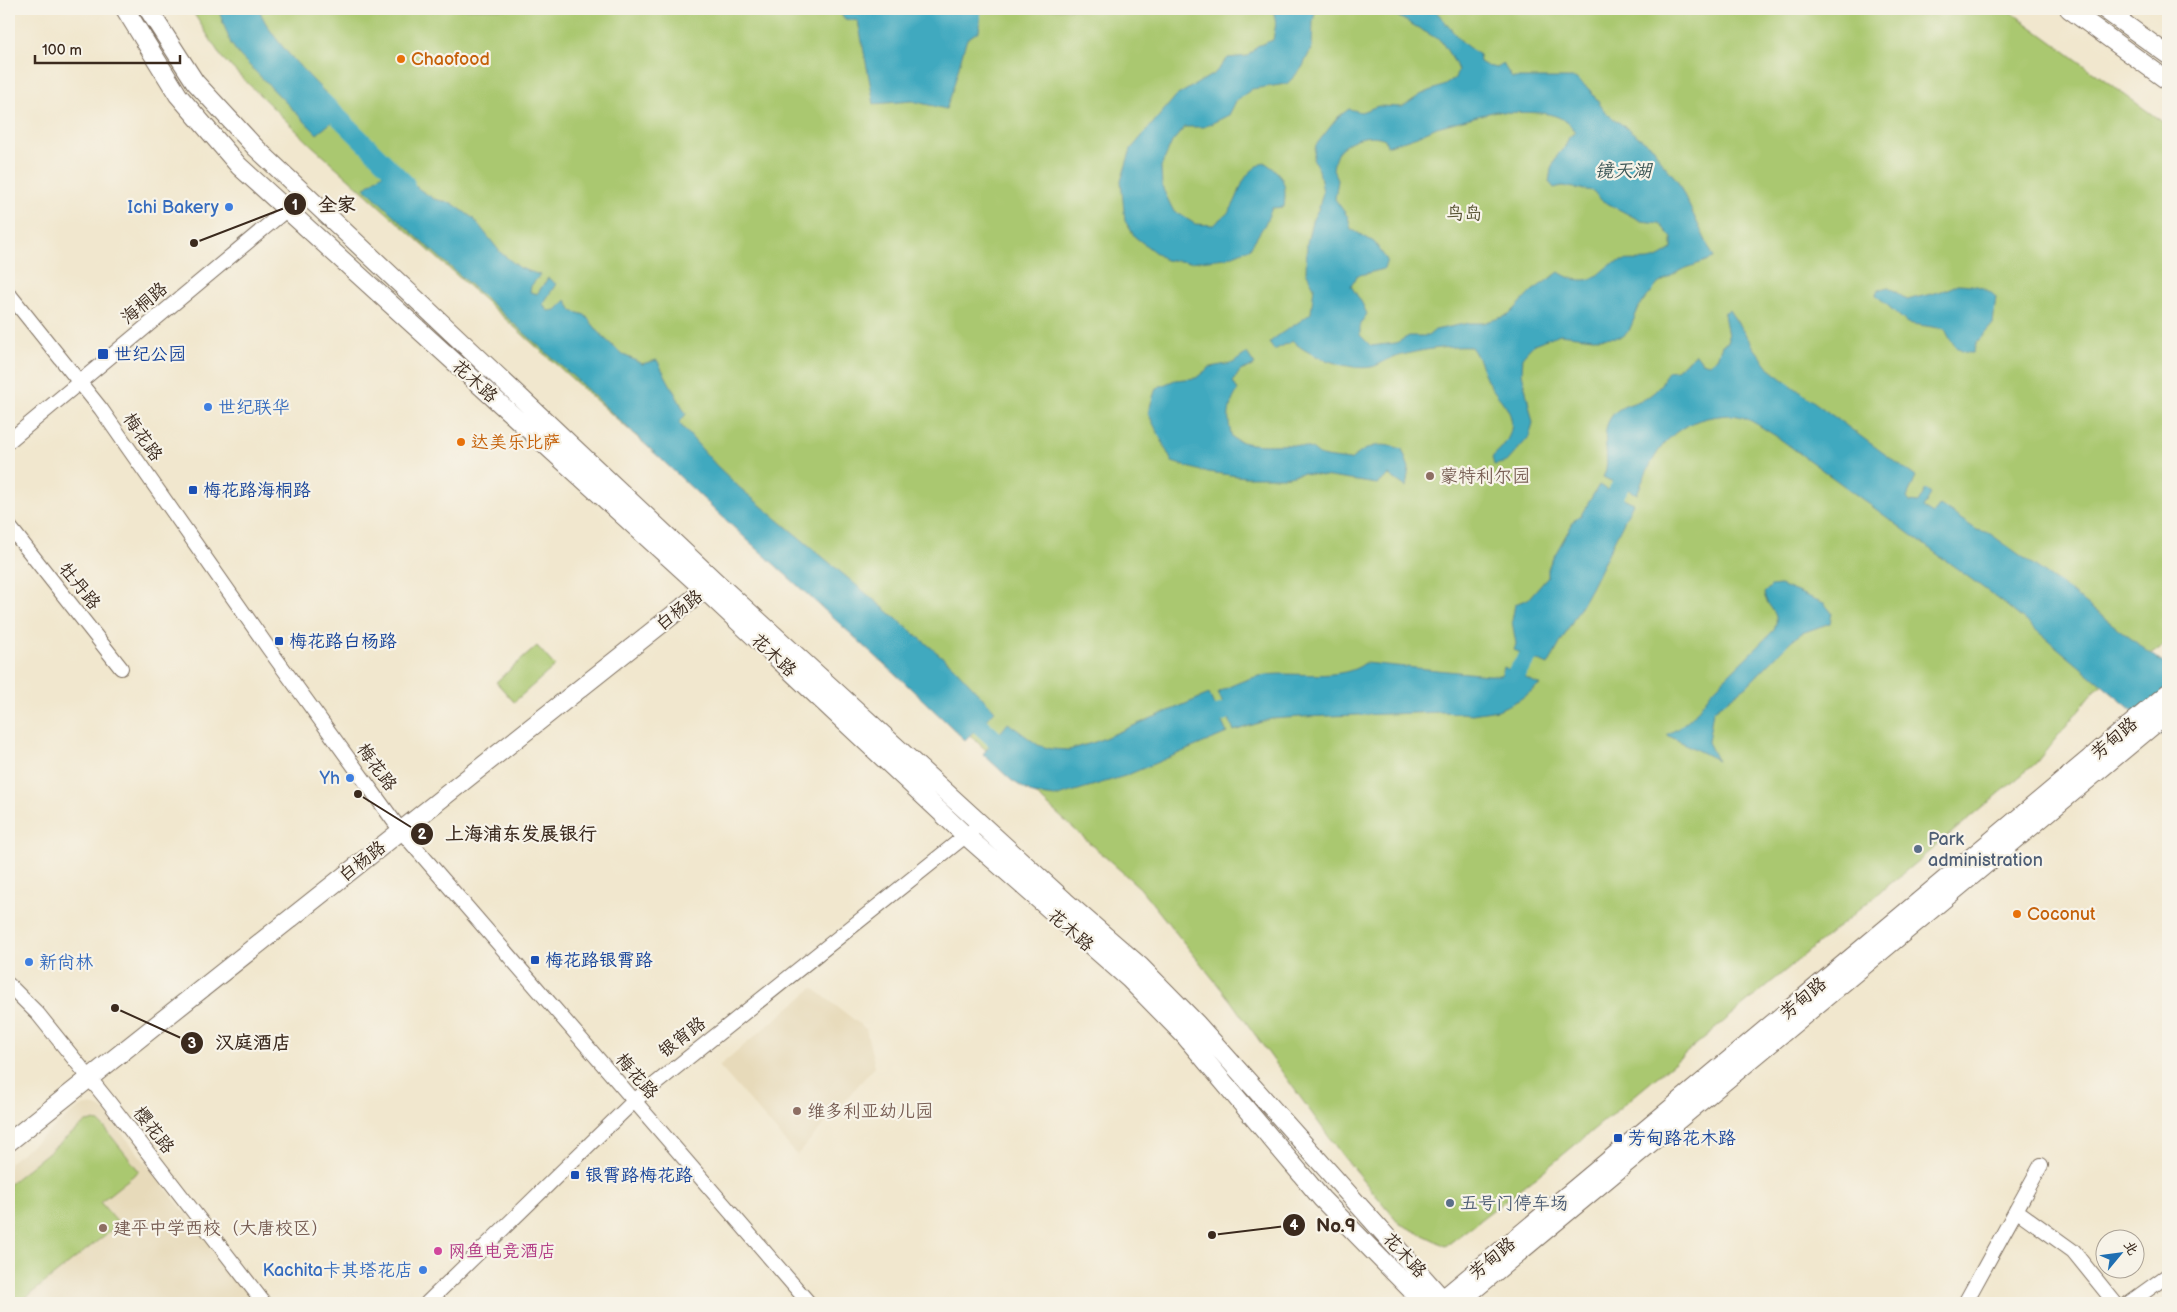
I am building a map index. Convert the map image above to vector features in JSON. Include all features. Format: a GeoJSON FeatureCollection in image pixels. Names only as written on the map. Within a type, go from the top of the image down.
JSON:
{"type":"FeatureCollection","features":[{"type":"Feature","properties":{"kind":"main road","name":"花木路"},"geometry":{"type":"LineString","coordinates":[[125,9],[178,95],[239,166],[286,210],[980,824],[1065,902],[1140,966],[1196,1023],[1446,1302]]}},
{"type":"Feature","properties":{"kind":"main road","name":"花木路"},"geometry":{"type":"LineString","coordinates":[[148,9],[195,82],[254,147],[706,582],[965,836],[1129,979],[1184,1035],[1322,1199],[1424,1303]]}},
{"type":"Feature","properties":{"kind":"main road"},"geometry":{"type":"LineString","coordinates":[[2069,9],[2168,81]]}},
{"type":"Feature","properties":{"kind":"main road"},"geometry":{"type":"LineString","coordinates":[[2104,9],[2168,55]]}},
{"type":"Feature","properties":{"kind":"main road","name":"白杨路"},"geometry":{"type":"LineString","coordinates":[[9,1127],[85,1073],[706,582]]}},
{"type":"Feature","properties":{"kind":"main road","name":"芳甸路"},"geometry":{"type":"LineString","coordinates":[[1446,1302],[2133,732],[2168,693]]}},
{"type":"Feature","properties":{"kind":"main road","name":"芳甸路"},"geometry":{"type":"LineString","coordinates":[[2133,732],[2168,713]]}},
{"type":"Feature","properties":{"kind":"main road","name":"白杨路"},"geometry":{"type":"LineString","coordinates":[[9,1142],[85,1073]]}},
{"type":"Feature","properties":{"kind":"street","name":"海桐路"},"geometry":{"type":"LineString","coordinates":[[9,441],[304,194]]}},
{"type":"Feature","properties":{"kind":"street","name":"梅花路"},"geometry":{"type":"LineString","coordinates":[[9,294],[80,381],[397,826],[809,1303]]}},
{"type":"Feature","properties":{"kind":"street","name":"牡丹路"},"geometry":{"type":"LineString","coordinates":[[9,526],[122,668]]}},
{"type":"Feature","properties":{"kind":"street","name":"银宵路"},"geometry":{"type":"LineString","coordinates":[[427,1303],[634,1101],[980,824]]}},
{"type":"Feature","properties":{"kind":"street","name":"樱花路"},"geometry":{"type":"LineString","coordinates":[[9,985],[38,1014],[264,1303]]}},
{"type":"Feature","properties":{"kind":"street"},"geometry":{"type":"LineString","coordinates":[[1965,1303],[2041,1165]]}},
{"type":"Feature","properties":{"kind":"street"},"geometry":{"type":"LineString","coordinates":[[2016,1210],[2073,1251],[2115,1303]]}},
{"type":"Feature","properties":{"kind":"street"},"geometry":{"type":"LineString","coordinates":[[2129,1303],[2168,1275]]}},
{"type":"Feature","properties":{"kind":"shaded area","name":"维多利亚幼儿园"},"geometry":{"type":"Polygon","coordinates":[[[813,988],[866,1029],[875,1066],[797,1155],[719,1066],[813,988]]]}},
{"type":"Feature","properties":{"kind":"shaded area","name":"建平中学西校（大唐校区）"},"geometry":{"type":"Polygon","coordinates":[[[85,1105],[96,1106],[104,1110],[256,1303],[9,1303],[9,1163],[85,1105]]]}},
{"type":"Feature","properties":{"kind":"green space","name":"鸟岛"},"geometry":{"type":"Polygon","coordinates":[[[191,9],[2007,9],[2168,126],[2168,642],[2094,691],[2036,763],[1541,1173],[1446,1246],[1400,1224],[1342,1155],[1230,1000],[1140,888],[309,143],[222,58],[191,9]]]}},
{"type":"Feature","properties":{"kind":"green space"},"geometry":{"type":"Polygon","coordinates":[[[537,646],[555,666],[514,702],[496,682],[537,646]]]}},
{"type":"Feature","properties":{"kind":"green space"},"geometry":{"type":"Polygon","coordinates":[[[86,1122],[99,1122],[104,1127],[139,1171],[100,1202],[119,1224],[19,1303],[9,1290],[9,1184],[86,1122]]]}},
{"type":"Feature","properties":{"kind":"water"},"geometry":{"type":"Polygon","coordinates":[[[218,9],[259,9],[265,22],[285,49],[344,112],[317,134],[240,56],[231,44],[218,9]]]}},
{"type":"Feature","properties":{"kind":"water"},"geometry":{"type":"Polygon","coordinates":[[[837,9],[981,10],[979,31],[967,39],[946,109],[912,101],[874,104],[858,21],[845,19],[837,9]]]}},
{"type":"Feature","properties":{"kind":"water"},"geometry":{"type":"Polygon","coordinates":[[[1273,9],[1316,9],[1313,21],[1312,47],[1302,68],[1287,84],[1252,89],[1236,101],[1229,115],[1204,127],[1185,127],[1172,142],[1161,167],[1162,187],[1173,210],[1195,224],[1214,225],[1231,209],[1246,178],[1256,167],[1264,162],[1276,171],[1283,180],[1285,192],[1284,207],[1272,208],[1265,224],[1250,248],[1226,258],[1190,262],[1165,260],[1135,237],[1125,221],[1121,181],[1131,149],[1176,96],[1215,73],[1228,58],[1248,56],[1257,46],[1273,40],[1276,23],[1273,9]]]}},
{"type":"Feature","properties":{"kind":"water","name":"镜天湖"},"geometry":{"type":"Polygon","coordinates":[[[1385,9],[1434,9],[1460,40],[1479,54],[1480,62],[1497,68],[1503,64],[1512,78],[1575,78],[1589,89],[1606,113],[1654,148],[1660,160],[1677,180],[1714,258],[1681,270],[1658,284],[1639,307],[1629,331],[1622,337],[1593,338],[1560,334],[1534,344],[1523,356],[1522,373],[1533,423],[1529,437],[1507,462],[1494,465],[1492,457],[1510,435],[1510,414],[1492,389],[1471,347],[1451,347],[1421,351],[1362,368],[1318,357],[1293,341],[1274,350],[1269,343],[1311,313],[1314,287],[1306,272],[1307,243],[1312,221],[1319,208],[1323,192],[1319,170],[1313,159],[1316,145],[1338,117],[1349,109],[1361,112],[1378,106],[1402,107],[1422,94],[1445,85],[1455,78],[1458,71],[1455,63],[1441,41],[1385,9]],[[1496,111],[1437,127],[1387,146],[1385,139],[1379,137],[1360,138],[1347,144],[1337,153],[1333,169],[1338,180],[1335,199],[1348,217],[1351,229],[1374,242],[1387,260],[1384,269],[1356,276],[1351,286],[1367,314],[1360,324],[1360,335],[1371,346],[1396,343],[1409,336],[1428,336],[1435,330],[1469,323],[1483,323],[1509,315],[1532,291],[1559,272],[1574,279],[1588,280],[1610,265],[1627,260],[1649,260],[1664,255],[1672,248],[1672,238],[1659,223],[1641,221],[1601,200],[1593,191],[1562,186],[1554,188],[1549,182],[1551,169],[1558,154],[1565,147],[1569,137],[1576,132],[1568,123],[1550,114],[1496,111]]]}},
{"type":"Feature","properties":{"kind":"water"},"geometry":{"type":"Polygon","coordinates":[[[393,165],[419,189],[434,199],[452,203],[474,219],[501,253],[520,268],[540,275],[531,286],[530,292],[537,294],[548,278],[556,284],[543,304],[548,311],[556,310],[566,300],[572,311],[585,315],[603,337],[622,354],[642,364],[657,360],[686,414],[679,423],[716,465],[740,488],[952,665],[995,711],[965,740],[578,381],[365,188],[393,165]]]}},
{"type":"Feature","properties":{"kind":"water"},"geometry":{"type":"Polygon","coordinates":[[[1958,284],[1983,288],[1996,297],[1993,324],[1977,342],[1973,353],[1963,352],[1959,349],[1945,329],[1907,323],[1876,295],[1878,290],[1889,287],[1907,300],[1940,292],[1958,284]]]}},
{"type":"Feature","properties":{"kind":"water"},"geometry":{"type":"Polygon","coordinates":[[[1729,310],[1772,371],[1916,477],[1907,498],[1910,502],[1918,503],[1926,489],[1931,494],[1923,508],[1933,514],[1940,505],[1977,530],[1989,533],[2055,580],[2168,667],[2168,740],[2001,601],[1776,436],[1743,417],[1727,415],[1707,418],[1681,429],[1662,446],[1648,468],[1637,494],[1603,477],[1607,463],[1606,431],[1611,417],[1625,406],[1648,397],[1662,383],[1668,371],[1676,370],[1696,354],[1702,362],[1709,364],[1717,358],[1722,345],[1728,342],[1724,313],[1729,310]]]}},
{"type":"Feature","properties":{"kind":"water"},"geometry":{"type":"Polygon","coordinates":[[[1247,353],[1255,365],[1240,371],[1233,382],[1238,390],[1229,413],[1232,438],[1251,444],[1299,446],[1311,449],[1322,456],[1350,460],[1374,446],[1386,445],[1402,449],[1409,468],[1406,487],[1389,475],[1377,484],[1303,473],[1284,477],[1245,477],[1201,471],[1172,462],[1148,413],[1156,388],[1175,380],[1196,378],[1210,367],[1233,363],[1247,353]]]}},
{"type":"Feature","properties":{"kind":"water"},"geometry":{"type":"Polygon","coordinates":[[[1599,485],[1633,503],[1591,588],[1548,665],[1514,650],[1516,644],[1512,621],[1515,604],[1528,599],[1548,576],[1548,567],[1575,519],[1581,515],[1599,485]]]}},
{"type":"Feature","properties":{"kind":"water"},"geometry":{"type":"Polygon","coordinates":[[[1780,585],[1824,603],[1832,613],[1830,623],[1802,633],[1792,640],[1747,686],[1713,711],[1708,742],[1717,760],[1667,735],[1695,714],[1712,691],[1774,630],[1776,624],[1775,614],[1764,593],[1771,586],[1780,585]]]}},
{"type":"Feature","properties":{"kind":"water"},"geometry":{"type":"Polygon","coordinates":[[[1365,663],[1488,675],[1501,675],[1504,667],[1540,685],[1519,700],[1498,710],[1472,714],[1444,712],[1271,719],[1234,731],[1218,692],[1260,676],[1331,674],[1355,669],[1365,663]]]}},
{"type":"Feature","properties":{"kind":"water"},"geometry":{"type":"Polygon","coordinates":[[[1209,694],[1227,733],[1125,776],[1055,797],[1033,794],[1011,780],[983,754],[1008,723],[1038,745],[1051,749],[1069,750],[1095,742],[1209,694]]]}},
{"type":"Feature","properties":{"kind":"waterway"},"geometry":{"type":"LineString","coordinates":[[322,101],[406,184]]}},
{"type":"Feature","properties":{"kind":"waterway"},"geometry":{"type":"LineString","coordinates":[[1605,515],[1631,465]]}},
{"type":"Feature","properties":{"kind":"waterway"},"geometry":{"type":"LineString","coordinates":[[1503,692],[1541,638]]}},
{"type":"Feature","properties":{"kind":"waterway"},"geometry":{"type":"LineString","coordinates":[[1198,722],[1248,702]]}},
{"type":"Feature","properties":{"kind":"waterway"},"geometry":{"type":"LineString","coordinates":[[963,710],[1012,755]]}},
{"type":"Feature","properties":{"kind":"place","name":"Chaofood"},"geometry":{"type":"Point","coordinates":[401,59]}},
{"type":"Feature","properties":{"kind":"place","name":"Ichi Bakery"},"geometry":{"type":"Point","coordinates":[229,207]}},
{"type":"Feature","properties":{"kind":"place","name":"全家"},"geometry":{"type":"Point","coordinates":[194,243]}},
{"type":"Feature","properties":{"kind":"place","name":"世纪公园"},"geometry":{"type":"Point","coordinates":[103,354]}},
{"type":"Feature","properties":{"kind":"place","name":"世纪联华"},"geometry":{"type":"Point","coordinates":[208,407]}},
{"type":"Feature","properties":{"kind":"place","name":"达美乐比萨"},"geometry":{"type":"Point","coordinates":[461,442]}},
{"type":"Feature","properties":{"kind":"place","name":"蒙特利尔园"},"geometry":{"type":"Point","coordinates":[1430,476]}},
{"type":"Feature","properties":{"kind":"place","name":"梅花路海桐路"},"geometry":{"type":"Point","coordinates":[193,490]}},
{"type":"Feature","properties":{"kind":"place","name":"梅花路白杨路"},"geometry":{"type":"Point","coordinates":[279,641]}},
{"type":"Feature","properties":{"kind":"place","name":"Yh"},"geometry":{"type":"Point","coordinates":[350,778]}},
{"type":"Feature","properties":{"kind":"place","name":"上海浦东发展银行"},"geometry":{"type":"Point","coordinates":[358,794]}},
{"type":"Feature","properties":{"kind":"place","name":"Park administration"},"geometry":{"type":"Point","coordinates":[1918,849]}},
{"type":"Feature","properties":{"kind":"place","name":"Coconut"},"geometry":{"type":"Point","coordinates":[2017,914]}},
{"type":"Feature","properties":{"kind":"place","name":"梅花路银霄路"},"geometry":{"type":"Point","coordinates":[535,960]}},
{"type":"Feature","properties":{"kind":"place","name":"新尚林"},"geometry":{"type":"Point","coordinates":[29,962]}},
{"type":"Feature","properties":{"kind":"place","name":"汉庭酒店"},"geometry":{"type":"Point","coordinates":[115,1008]}},
{"type":"Feature","properties":{"kind":"place","name":"维多利亚幼儿园"},"geometry":{"type":"Point","coordinates":[797,1111]}},
{"type":"Feature","properties":{"kind":"place","name":"芳甸路花木路"},"geometry":{"type":"Point","coordinates":[1618,1138]}},
{"type":"Feature","properties":{"kind":"place","name":"银霄路梅花路"},"geometry":{"type":"Point","coordinates":[575,1175]}},
{"type":"Feature","properties":{"kind":"place","name":"五号门停车场"},"geometry":{"type":"Point","coordinates":[1450,1203]}},
{"type":"Feature","properties":{"kind":"place","name":"建平中学西校（大唐校区）"},"geometry":{"type":"Point","coordinates":[103,1228]}},
{"type":"Feature","properties":{"kind":"place","name":"No.9"},"geometry":{"type":"Point","coordinates":[1212,1235]}},
{"type":"Feature","properties":{"kind":"place","name":"网鱼电竞酒店"},"geometry":{"type":"Point","coordinates":[438,1251]}},
{"type":"Feature","properties":{"kind":"place","name":"Kachita卡其塔花店"},"geometry":{"type":"Point","coordinates":[423,1270]}}]}
